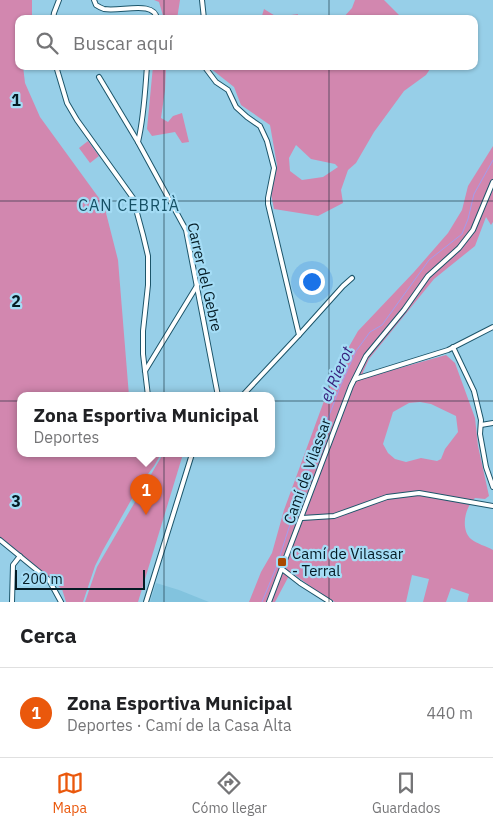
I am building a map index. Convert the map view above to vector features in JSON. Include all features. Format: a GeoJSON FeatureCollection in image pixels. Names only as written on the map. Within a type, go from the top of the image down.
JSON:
{"type":"FeatureCollection","features":[{"type":"Feature","properties":{"kind":"street"},"geometry":{"type":"LineString","coordinates":[[54,15],[59,0]]}},
{"type":"Feature","properties":{"kind":"street"},"geometry":{"type":"LineString","coordinates":[[94,0],[96,5],[104,9],[131,3]]}},
{"type":"Feature","properties":{"kind":"street"},"geometry":{"type":"LineString","coordinates":[[202,0],[204,15]]}},
{"type":"Feature","properties":{"kind":"street"},"geometry":{"type":"LineString","coordinates":[[150,4],[154,6],[156,15]]}},
{"type":"Feature","properties":{"kind":"street"},"geometry":{"type":"LineString","coordinates":[[57,70],[67,102],[77,120],[133,198],[141,226],[148,256],[148,285],[143,331],[148,392]]}},
{"type":"Feature","properties":{"kind":"street"},"geometry":{"type":"LineString","coordinates":[[138,142],[143,117],[147,70]]}},
{"type":"Feature","properties":{"kind":"street"},"geometry":{"type":"LineString","coordinates":[[207,70],[216,82],[228,90],[236,107],[260,126],[267,141],[274,168],[268,204],[299,335]]}},
{"type":"Feature","properties":{"kind":"street","name":"Carrer del Gebre"},"geometry":{"type":"LineString","coordinates":[[99,77],[138,142],[186,230],[198,284],[217,392]]}},
{"type":"Feature","properties":{"kind":"street","name":"Camí de Vilassar"},"geometry":{"type":"LineString","coordinates":[[269,602],[302,518],[322,460],[354,379],[366,356],[404,310],[428,276],[459,248],[473,230],[493,182]]}},
{"type":"Feature","properties":{"kind":"street"},"geometry":{"type":"LineString","coordinates":[[246,392],[352,278]]}},
{"type":"Feature","properties":{"kind":"street"},"geometry":{"type":"LineString","coordinates":[[145,371],[198,284]]}},
{"type":"Feature","properties":{"kind":"street"},"geometry":{"type":"LineString","coordinates":[[354,379],[453,347],[493,328]]}},
{"type":"Feature","properties":{"kind":"street"},"geometry":{"type":"LineString","coordinates":[[453,347],[474,391],[481,424],[480,434],[486,467],[493,487]]}},
{"type":"Feature","properties":{"kind":"street"},"geometry":{"type":"LineString","coordinates":[[481,424],[493,423]]}},
{"type":"Feature","properties":{"kind":"street"},"geometry":{"type":"LineString","coordinates":[[146,602],[191,457]]}},
{"type":"Feature","properties":{"kind":"street"},"geometry":{"type":"LineString","coordinates":[[302,518],[334,516],[387,498],[419,492],[493,506]]}},
{"type":"Feature","properties":{"kind":"street"},"geometry":{"type":"LineString","coordinates":[[0,540],[49,580],[61,602]]}},
{"type":"Feature","properties":{"kind":"street"},"geometry":{"type":"LineString","coordinates":[[12,602],[13,565],[20,556]]}},
{"type":"Feature","properties":{"kind":"street"},"geometry":{"type":"LineString","coordinates":[[282,569],[330,602]]}},
{"type":"Feature","properties":{"kind":"shaded area"},"geometry":{"type":"Polygon","coordinates":[[[0,0],[32,0],[32,15],[15,15],[15,70],[23,70],[25,83],[40,117],[104,205],[118,260],[129,392],[17,392],[17,457],[159,457],[139,486],[103,550],[95,566],[83,602],[66,602],[62,589],[0,540],[0,0]]]}},
{"type":"Feature","properties":{"kind":"shaded area"},"geometry":{"type":"Polygon","coordinates":[[[154,0],[180,0],[178,15],[163,15],[159,2],[154,0]]]}},
{"type":"Feature","properties":{"kind":"shaded area"},"geometry":{"type":"Polygon","coordinates":[[[355,0],[384,0],[399,15],[346,15],[352,8],[355,0]]]}},
{"type":"Feature","properties":{"kind":"shaded area"},"geometry":{"type":"Polygon","coordinates":[[[264,9],[274,15],[262,15],[264,9]]]}},
{"type":"Feature","properties":{"kind":"shaded area"},"geometry":{"type":"Polygon","coordinates":[[[153,70],[166,70],[161,118],[168,122],[173,116],[182,113],[189,142],[182,143],[175,132],[152,136],[147,129],[153,70]]]}},
{"type":"Feature","properties":{"kind":"shaded area"},"geometry":{"type":"Polygon","coordinates":[[[213,70],[429,70],[426,75],[404,91],[374,132],[356,163],[348,170],[341,190],[343,203],[318,216],[274,209],[271,194],[277,165],[270,125],[241,105],[234,87],[213,70]],[[296,145],[289,158],[290,171],[302,180],[323,177],[338,167],[335,164],[311,159],[296,145]]]}},
{"type":"Feature","properties":{"kind":"shaded area"},"geometry":{"type":"Polygon","coordinates":[[[88,141],[99,156],[90,163],[79,148],[88,141]]]}},
{"type":"Feature","properties":{"kind":"shaded area"},"geometry":{"type":"Polygon","coordinates":[[[493,146],[493,222],[491,225],[486,217],[475,246],[434,279],[369,359],[363,372],[364,378],[446,355],[455,363],[475,418],[478,446],[489,496],[485,499],[475,498],[466,512],[465,524],[471,539],[493,550],[493,602],[467,602],[469,594],[451,588],[446,602],[423,602],[429,579],[412,575],[406,602],[335,602],[322,595],[291,572],[275,602],[249,602],[261,572],[272,553],[284,510],[335,371],[358,331],[448,233],[462,210],[468,186],[493,146]],[[409,403],[393,412],[383,444],[388,453],[395,459],[406,462],[421,458],[437,461],[441,459],[445,449],[458,432],[456,416],[431,404],[409,403]]]}},
{"type":"Feature","properties":{"kind":"shaded area"},"geometry":{"type":"Polygon","coordinates":[[[161,457],[182,457],[138,602],[85,602],[97,567],[161,457]]]}},
{"type":"Feature","properties":{"kind":"shaded area"},"geometry":{"type":"Polygon","coordinates":[[[156,583],[179,590],[209,602],[150,602],[156,583]]]}},
{"type":"Feature","properties":{"kind":"waterway","name":"el Rierot"},"geometry":{"type":"LineString","coordinates":[[262,602],[276,568],[305,478],[356,351],[370,332],[382,325],[429,260],[462,234],[474,194],[493,160]]}},
{"type":"Feature","properties":{"kind":"place","name":"Zona Esportiva Municipal"},"geometry":{"type":"Point","coordinates":[146,515]}},
{"type":"Feature","properties":{"kind":"place","name":"Camí de Vilassar - Terral"},"geometry":{"type":"Point","coordinates":[282,562]}},
{"type":"Feature","properties":{"kind":"district","name":"CAN CEBRIÀ"},"geometry":{"type":"Point","coordinates":[129,205]}}]}
